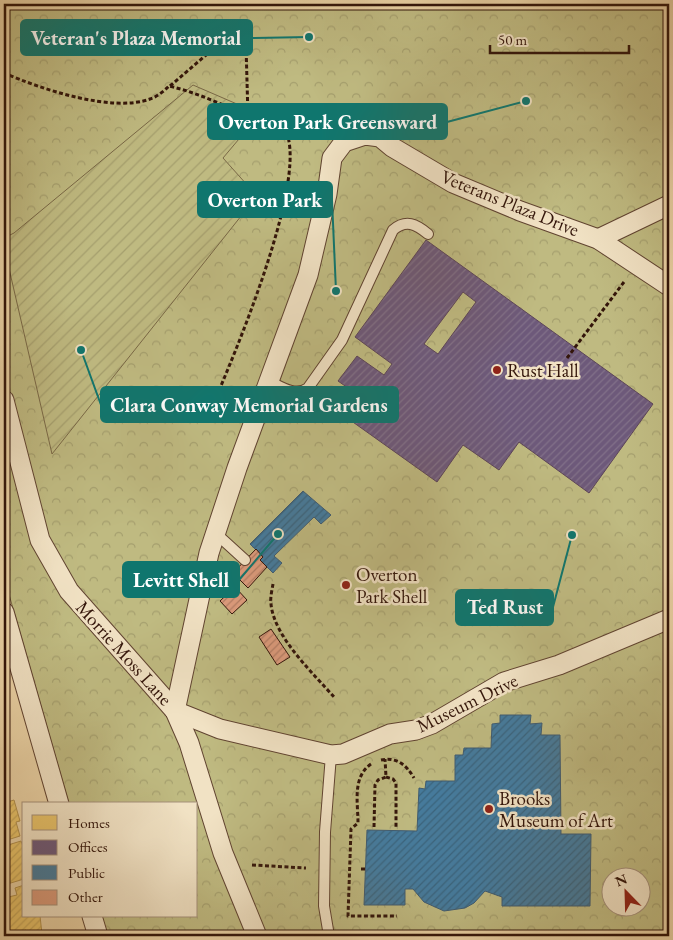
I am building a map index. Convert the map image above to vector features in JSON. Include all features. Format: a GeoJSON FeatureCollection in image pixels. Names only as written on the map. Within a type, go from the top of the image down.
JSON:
{"type":"FeatureCollection","features":[{"type":"Feature","properties":{"kind":"street","name":"Veterans Plaza Drive"},"geometry":{"type":"LineString","coordinates":[[175,711],[214,536],[268,381],[308,275],[327,194],[332,158],[344,142],[365,135],[380,137],[392,147],[453,183],[520,211],[598,239],[669,286]]}},
{"type":"Feature","properties":{"kind":"street"},"geometry":{"type":"LineString","coordinates":[[598,239],[669,205]]}},
{"type":"Feature","properties":{"kind":"street","name":"Morrie Moss Lane"},"geometry":{"type":"LineString","coordinates":[[4,400],[40,540],[57,573],[81,607],[175,711],[189,744],[223,852],[257,936]]}},
{"type":"Feature","properties":{"kind":"street"},"geometry":{"type":"LineString","coordinates":[[4,612],[58,802]]}},
{"type":"Feature","properties":{"kind":"street","name":"Museum Drive"},"geometry":{"type":"LineString","coordinates":[[175,711],[220,729],[331,755],[343,754],[390,734],[416,730],[432,724],[504,682],[559,665],[669,619]]}},
{"type":"Feature","properties":{"kind":"street"},"geometry":{"type":"LineString","coordinates":[[93,918],[98,936]]}},
{"type":"Feature","properties":{"kind":"lane"},"geometry":{"type":"LineString","coordinates":[[268,381],[293,392],[304,391],[308,388],[342,340],[393,230],[400,225],[409,223],[418,226],[428,234]]}},
{"type":"Feature","properties":{"kind":"lane"},"geometry":{"type":"LineString","coordinates":[[214,536],[222,539],[245,560]]}},
{"type":"Feature","properties":{"kind":"lane"},"geometry":{"type":"LineString","coordinates":[[329,936],[324,906],[325,832],[331,755]]}},
{"type":"Feature","properties":{"kind":"path"},"geometry":{"type":"LineString","coordinates":[[4,73],[93,101],[128,104],[151,99],[234,31]]}},
{"type":"Feature","properties":{"kind":"path"},"geometry":{"type":"LineString","coordinates":[[246,45],[248,117]]}},
{"type":"Feature","properties":{"kind":"path"},"geometry":{"type":"LineString","coordinates":[[169,86],[202,96],[248,117],[288,137],[291,146],[288,185],[282,216],[253,305],[211,409]]}},
{"type":"Feature","properties":{"kind":"path"},"geometry":{"type":"LineString","coordinates":[[566,358],[624,282]]}},
{"type":"Feature","properties":{"kind":"path"},"geometry":{"type":"LineString","coordinates":[[273,584],[271,604],[278,624],[294,652],[334,697]]}},
{"type":"Feature","properties":{"kind":"path"},"geometry":{"type":"LineString","coordinates":[[385,759],[386,777]]}},
{"type":"Feature","properties":{"kind":"path"},"geometry":{"type":"LineString","coordinates":[[397,916],[348,916],[351,829],[358,823],[358,778],[371,763],[385,759],[402,763],[414,778]]}},
{"type":"Feature","properties":{"kind":"path"},"geometry":{"type":"LineString","coordinates":[[374,827],[375,785],[378,780],[386,777],[393,779],[396,783],[396,827]]}},
{"type":"Feature","properties":{"kind":"path"},"geometry":{"type":"LineString","coordinates":[[252,865],[306,868]]}},
{"type":"Feature","properties":{"kind":"green space"},"geometry":{"type":"Polygon","coordinates":[[[4,4],[669,4],[669,936],[107,936],[102,918],[198,918],[198,802],[68,802],[4,577],[4,4]]]}},
{"type":"Feature","properties":{"kind":"green space"},"geometry":{"type":"Polygon","coordinates":[[[193,85],[260,114],[223,158],[257,196],[52,454],[4,247],[4,238],[14,233],[193,85]]]}},
{"type":"Feature","properties":{"kind":"building: Homes"},"geometry":{"type":"Polygon","coordinates":[[[14,800],[20,821],[16,822],[20,836],[4,841],[4,803],[14,800]]]}},
{"type":"Feature","properties":{"kind":"building: Homes"},"geometry":{"type":"Polygon","coordinates":[[[21,841],[22,880],[4,885],[4,854],[10,852],[8,845],[21,841]]]}},
{"type":"Feature","properties":{"kind":"building: Homes"},"geometry":{"type":"Polygon","coordinates":[[[22,886],[22,918],[40,918],[42,934],[29,936],[26,930],[4,936],[4,898],[17,895],[15,888],[22,886]]]}},
{"type":"Feature","properties":{"kind":"building: Offices","name":"Rust Hall"},"geometry":{"type":"Polygon","coordinates":[[[426,240],[653,404],[589,493],[519,442],[499,470],[463,445],[437,482],[343,415],[358,395],[338,381],[357,356],[384,375],[392,364],[355,337],[426,240]],[[463,292],[424,344],[438,354],[476,302],[463,292]]]}},
{"type":"Feature","properties":{"kind":"building: Public"},"geometry":{"type":"Polygon","coordinates":[[[303,491],[331,515],[321,524],[314,517],[274,556],[282,563],[273,573],[260,560],[263,557],[250,544],[303,491]]]}},
{"type":"Feature","properties":{"kind":"building: Public","name":"Brooks Museum of Art"},"geometry":{"type":"Polygon","coordinates":[[[500,715],[531,715],[530,724],[542,723],[541,735],[560,735],[561,834],[591,834],[590,906],[502,906],[502,897],[485,891],[474,903],[465,908],[444,911],[424,902],[413,889],[405,889],[405,905],[364,905],[367,830],[417,831],[419,788],[425,789],[426,781],[455,781],[455,755],[463,755],[464,748],[491,748],[492,724],[500,723],[500,715]]]}},
{"type":"Feature","properties":{"kind":"building: Other"},"geometry":{"type":"Polygon","coordinates":[[[256,549],[263,557],[260,560],[267,567],[248,588],[233,573],[256,549]]]}},
{"type":"Feature","properties":{"kind":"building: Other"},"geometry":{"type":"Polygon","coordinates":[[[235,587],[247,600],[232,614],[220,601],[235,587]]]}},
{"type":"Feature","properties":{"kind":"building: Other"},"geometry":{"type":"Polygon","coordinates":[[[271,629],[290,657],[277,665],[259,637],[271,629]]]}},
{"type":"Feature","properties":{"kind":"place","name":"Veteran's Plaza Memorial"},"geometry":{"type":"Point","coordinates":[309,37]}},
{"type":"Feature","properties":{"kind":"place","name":"Overton Park Greensward"},"geometry":{"type":"Point","coordinates":[526,101]}},
{"type":"Feature","properties":{"kind":"place","name":"Overton Park"},"geometry":{"type":"Point","coordinates":[336,291]}},
{"type":"Feature","properties":{"kind":"place","name":"Clara Conway Memorial Gardens"},"geometry":{"type":"Point","coordinates":[81,350]}},
{"type":"Feature","properties":{"kind":"place","name":"Rust Hall"},"geometry":{"type":"Point","coordinates":[497,370]}},
{"type":"Feature","properties":{"kind":"place","name":"Levitt Shell"},"geometry":{"type":"Point","coordinates":[278,534]}},
{"type":"Feature","properties":{"kind":"place","name":"Ted Rust"},"geometry":{"type":"Point","coordinates":[572,535]}},
{"type":"Feature","properties":{"kind":"place","name":"Overton Park Shell"},"geometry":{"type":"Point","coordinates":[346,585]}},
{"type":"Feature","properties":{"kind":"place","name":"Brooks Museum of Art"},"geometry":{"type":"Point","coordinates":[489,809]}}]}
